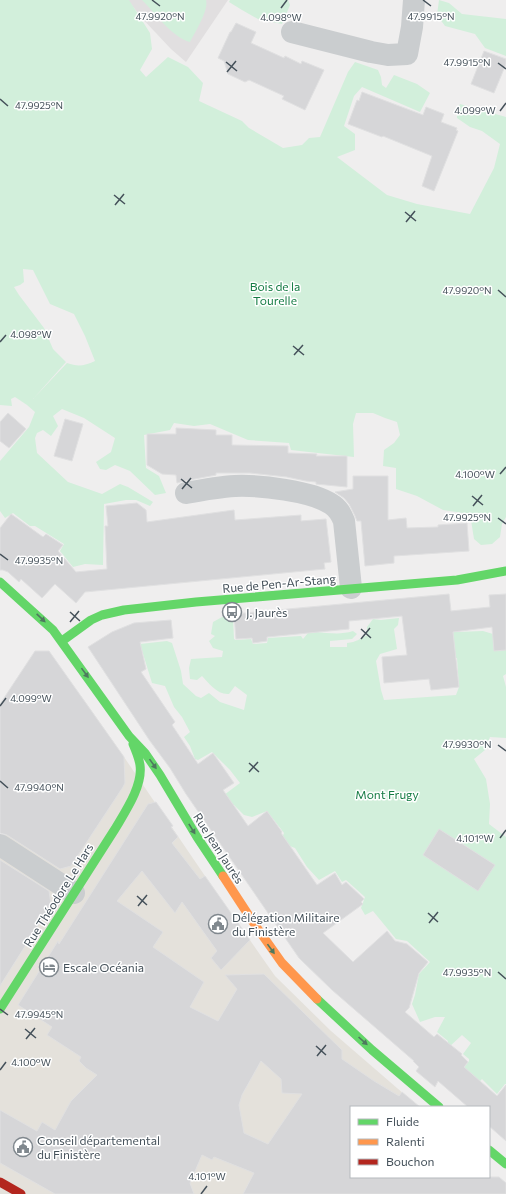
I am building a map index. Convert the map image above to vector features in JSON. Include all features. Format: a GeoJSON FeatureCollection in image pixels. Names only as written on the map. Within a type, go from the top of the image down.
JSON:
{"type":"FeatureCollection","features":[{"type":"Feature","properties":{"kind":"street"},"geometry":{"type":"LineString","coordinates":[[292,32],[371,52],[388,55],[407,54],[412,27],[414,0]]}},
{"type":"Feature","properties":{"kind":"street"},"geometry":{"type":"LineString","coordinates":[[186,493],[226,487],[262,487],[288,491],[325,500],[340,512],[344,521],[351,588]]}},
{"type":"Feature","properties":{"kind":"street","name":"Rue de Pen-Ar-Stang"},"geometry":{"type":"LineString","coordinates":[[62,642],[91,620],[102,615],[124,610],[351,588],[457,580],[506,571]]}},
{"type":"Feature","properties":{"kind":"street","name":"Rue Jean Jaurès"},"geometry":{"type":"LineString","coordinates":[[0,582],[46,623],[62,642],[129,736],[151,761],[231,890],[282,963],[301,984],[372,1050],[439,1106]]}},
{"type":"Feature","properties":{"kind":"street","name":"Rue Théodore Le Hars"},"geometry":{"type":"LineString","coordinates":[[0,1009],[74,893],[135,793],[140,778],[141,767],[137,752],[129,736]]}},
{"type":"Feature","properties":{"kind":"street"},"geometry":{"type":"LineString","coordinates":[[135,793],[147,788]]}},
{"type":"Feature","properties":{"kind":"street"},"geometry":{"type":"LineString","coordinates":[[161,791],[172,795]]}},
{"type":"Feature","properties":{"kind":"street"},"geometry":{"type":"LineString","coordinates":[[0,845],[74,893]]}},
{"type":"Feature","properties":{"kind":"street"},"geometry":{"type":"LineString","coordinates":[[490,1151],[506,1164]]}},
{"type":"Feature","properties":{"kind":"street"},"geometry":{"type":"LineString","coordinates":[[0,1182],[21,1194]]}},
{"type":"Feature","properties":{"kind":"shaded area"},"geometry":{"type":"Polygon","coordinates":[[[128,0],[228,0],[186,62],[171,49],[140,16],[128,0]]]}},
{"type":"Feature","properties":{"kind":"shaded area"},"geometry":{"type":"Polygon","coordinates":[[[81,696],[275,976],[331,1031],[418,1106],[350,1106],[350,1178],[353,1178],[378,1194],[0,1194],[0,841],[9,831],[42,727],[81,696]]]}},
{"type":"Feature","properties":{"kind":"green space","name":"Bois de la Tourelle"},"geometry":{"type":"Polygon","coordinates":[[[0,0],[129,0],[150,33],[152,49],[140,70],[146,77],[168,57],[188,67],[203,83],[199,101],[242,121],[249,128],[283,148],[302,145],[309,138],[320,137],[348,72],[355,62],[378,70],[382,85],[386,88],[394,75],[417,84],[430,93],[420,112],[362,87],[354,96],[344,126],[355,134],[355,150],[337,157],[387,195],[417,204],[470,214],[494,168],[500,144],[482,131],[470,127],[457,118],[457,109],[460,104],[506,117],[506,517],[502,524],[500,537],[492,544],[481,545],[474,539],[470,514],[443,510],[417,496],[396,489],[396,468],[383,466],[384,450],[394,443],[400,435],[397,422],[373,413],[356,413],[353,424],[354,457],[291,450],[289,443],[248,440],[210,424],[194,426],[174,423],[170,430],[144,435],[146,468],[159,476],[166,493],[155,495],[130,471],[115,465],[106,470],[100,469],[96,462],[111,452],[115,438],[84,418],[62,409],[53,416],[58,426],[51,436],[43,430],[37,433],[35,438],[37,453],[68,482],[102,494],[120,484],[153,502],[150,506],[136,500],[126,500],[104,504],[103,565],[85,564],[73,567],[60,551],[64,544],[35,526],[30,526],[13,513],[5,518],[0,511],[0,461],[29,427],[35,412],[15,397],[11,399],[12,406],[0,405],[0,0]],[[23,269],[24,282],[14,287],[44,328],[53,349],[66,362],[33,399],[67,363],[81,365],[95,361],[74,314],[50,304],[33,270],[23,269]]]}},
{"type":"Feature","properties":{"kind":"green space"},"geometry":{"type":"Polygon","coordinates":[[[142,0],[206,0],[206,4],[201,21],[190,42],[177,36],[142,0]]]}},
{"type":"Feature","properties":{"kind":"green space"},"geometry":{"type":"Polygon","coordinates":[[[230,0],[288,0],[290,5],[282,24],[258,19],[229,2],[230,0]]]}},
{"type":"Feature","properties":{"kind":"green space"},"geometry":{"type":"Polygon","coordinates":[[[439,0],[449,3],[462,14],[506,19],[506,56],[485,48],[475,34],[445,26],[437,15],[439,0]]]}},
{"type":"Feature","properties":{"kind":"green space","name":"Mont Frugy"},"geometry":{"type":"Polygon","coordinates":[[[224,616],[233,618],[234,639],[251,639],[253,644],[267,643],[268,638],[301,636],[303,639],[313,627],[316,632],[339,633],[353,631],[357,634],[352,639],[330,641],[330,647],[347,647],[347,643],[356,641],[367,635],[367,627],[373,619],[381,620],[399,618],[398,625],[394,629],[397,649],[380,654],[376,661],[384,700],[456,695],[459,687],[457,658],[446,657],[444,625],[457,632],[483,631],[493,634],[506,632],[506,674],[503,676],[506,687],[506,738],[490,737],[485,750],[474,759],[486,779],[490,804],[489,824],[506,837],[506,1084],[497,1094],[482,1079],[479,1082],[463,1069],[469,1059],[463,1054],[471,1043],[462,1035],[448,1048],[446,1046],[448,1041],[437,1032],[445,1017],[435,1017],[420,1022],[412,1004],[419,974],[430,962],[407,941],[396,939],[373,911],[365,915],[361,908],[365,897],[346,880],[342,882],[335,871],[319,880],[307,867],[295,848],[287,845],[282,838],[284,833],[267,811],[252,817],[244,815],[234,805],[226,804],[220,798],[240,783],[230,770],[212,752],[198,760],[195,759],[190,746],[184,737],[190,732],[182,717],[174,707],[165,686],[152,683],[140,644],[167,641],[172,643],[181,671],[183,684],[196,696],[201,698],[209,693],[220,702],[244,710],[247,695],[235,686],[229,694],[225,694],[217,691],[202,676],[197,680],[190,679],[189,668],[191,659],[222,657],[223,651],[213,648],[209,641],[215,636],[211,634],[213,622],[224,616]]]}},
{"type":"Feature","properties":{"kind":"building"},"geometry":{"type":"Polygon","coordinates":[[[236,23],[256,32],[251,43],[284,58],[285,56],[301,64],[302,61],[324,70],[305,110],[282,99],[284,96],[249,80],[245,82],[228,74],[224,61],[218,58],[230,32],[236,23]]]}},
{"type":"Feature","properties":{"kind":"building"},"geometry":{"type":"Polygon","coordinates":[[[484,51],[506,59],[506,64],[494,93],[471,84],[484,51]]]}},
{"type":"Feature","properties":{"kind":"building"},"geometry":{"type":"Polygon","coordinates":[[[362,92],[423,115],[426,107],[444,114],[441,122],[457,128],[456,130],[458,131],[434,191],[422,186],[432,156],[383,136],[382,137],[348,124],[357,100],[359,101],[362,92]]]}},
{"type":"Feature","properties":{"kind":"building"},"geometry":{"type":"Polygon","coordinates":[[[8,413],[26,429],[9,448],[0,441],[0,422],[8,413]]]}},
{"type":"Feature","properties":{"kind":"building"},"geometry":{"type":"Polygon","coordinates":[[[65,419],[83,424],[72,461],[54,456],[65,419]]]}},
{"type":"Feature","properties":{"kind":"building"},"geometry":{"type":"Polygon","coordinates":[[[176,428],[216,430],[216,435],[232,435],[232,445],[288,446],[288,453],[317,454],[316,456],[347,456],[347,487],[316,484],[316,482],[287,477],[250,473],[216,473],[216,475],[177,483],[176,475],[162,474],[147,465],[147,434],[176,434],[176,428]]]}},
{"type":"Feature","properties":{"kind":"building"},"geometry":{"type":"Polygon","coordinates":[[[353,476],[388,476],[388,520],[406,518],[407,528],[438,527],[438,525],[467,523],[469,551],[394,556],[394,563],[365,566],[361,521],[357,521],[349,504],[344,498],[335,492],[353,489],[353,476]]]}},
{"type":"Feature","properties":{"kind":"building"},"geometry":{"type":"Polygon","coordinates":[[[137,503],[146,510],[147,522],[234,510],[235,520],[301,515],[301,521],[326,519],[331,562],[324,563],[325,569],[85,592],[76,603],[55,584],[42,598],[21,579],[19,582],[8,572],[0,570],[0,528],[11,514],[43,537],[46,534],[63,545],[58,551],[76,572],[107,569],[105,526],[108,526],[106,506],[137,503]]]}},
{"type":"Feature","properties":{"kind":"building"},"geometry":{"type":"Polygon","coordinates":[[[449,594],[451,611],[490,607],[489,595],[506,594],[506,650],[494,651],[492,627],[453,632],[459,687],[431,690],[429,679],[384,683],[382,657],[407,655],[402,616],[349,621],[349,629],[267,637],[267,641],[253,643],[252,638],[236,639],[234,614],[449,594]]]}},
{"type":"Feature","properties":{"kind":"building"},"geometry":{"type":"Polygon","coordinates":[[[171,620],[173,638],[140,642],[146,669],[141,672],[175,722],[172,725],[198,764],[213,753],[234,783],[223,790],[248,826],[267,811],[317,885],[335,873],[342,885],[346,882],[364,899],[361,902],[363,904],[323,933],[353,962],[387,931],[395,941],[407,944],[428,962],[419,973],[409,1008],[405,1012],[434,1037],[437,1034],[462,1054],[461,1055],[468,1062],[464,1067],[497,1096],[506,1085],[506,1141],[490,1127],[490,1106],[467,1106],[438,1081],[435,1087],[416,1071],[419,1067],[414,1061],[332,990],[299,958],[186,794],[170,768],[150,741],[88,647],[112,632],[134,623],[171,620]]]}},
{"type":"Feature","properties":{"kind":"building"},"geometry":{"type":"Polygon","coordinates":[[[35,651],[49,651],[124,757],[125,783],[123,787],[71,866],[60,869],[7,835],[0,833],[0,704],[35,651]]]}},
{"type":"Feature","properties":{"kind":"building"},"geometry":{"type":"Polygon","coordinates":[[[156,802],[173,826],[171,827],[178,837],[172,843],[200,879],[205,876],[250,940],[221,970],[211,958],[217,951],[182,902],[175,913],[142,871],[117,901],[163,932],[153,947],[204,982],[190,1007],[218,1021],[237,989],[225,975],[264,974],[342,1050],[342,1059],[399,1096],[402,1092],[419,1106],[350,1106],[350,1178],[499,1177],[506,1183],[506,1194],[243,1194],[254,1173],[214,1157],[212,1160],[202,1155],[190,1183],[194,1194],[55,1194],[0,1163],[0,1110],[37,1131],[42,1122],[55,1130],[71,1101],[97,1075],[86,1068],[79,1061],[81,1057],[47,1035],[52,1027],[18,1005],[58,941],[59,944],[148,804],[156,802]],[[261,1061],[242,1095],[239,1105],[244,1133],[268,1144],[302,1094],[282,1093],[281,1079],[261,1061]]]}},
{"type":"Feature","properties":{"kind":"building"},"geometry":{"type":"Polygon","coordinates":[[[439,829],[495,865],[478,891],[423,855],[439,829]]]}},
{"type":"Feature","properties":{"kind":"building"},"geometry":{"type":"Polygon","coordinates":[[[0,860],[49,891],[51,905],[0,986],[0,860]]]}},
{"type":"Feature","properties":{"kind":"traffic: fast"},"geometry":{"type":"LineString","coordinates":[[62,641],[91,620],[102,615],[124,610],[196,602],[457,580],[506,571]]}},
{"type":"Feature","properties":{"kind":"traffic: fast"},"geometry":{"type":"LineString","coordinates":[[0,582],[53,630],[129,736],[145,753],[223,876]]}},
{"type":"Feature","properties":{"kind":"traffic: fast"},"geometry":{"type":"LineString","coordinates":[[0,1009],[128,807],[136,790],[140,773],[139,760],[133,744]]}},
{"type":"Feature","properties":{"kind":"traffic: fast"},"geometry":{"type":"LineString","coordinates":[[317,999],[372,1050],[438,1106]]}},
{"type":"Feature","properties":{"kind":"traffic: fast"},"geometry":{"type":"LineString","coordinates":[[490,1151],[506,1164]]}},
{"type":"Feature","properties":{"kind":"traffic: slow"},"geometry":{"type":"LineString","coordinates":[[223,876],[282,963],[317,999]]}},
{"type":"Feature","properties":{"kind":"traffic: jam"},"geometry":{"type":"LineString","coordinates":[[0,1182],[21,1194]]}},
{"type":"Feature","properties":{"kind":"place","name":"J. Jaurès"},"geometry":{"type":"Point","coordinates":[232,612]}},
{"type":"Feature","properties":{"kind":"place","name":"Délégation Militaire du Finistère"},"geometry":{"type":"Point","coordinates":[218,924]}},
{"type":"Feature","properties":{"kind":"place","name":"Escale Océania"},"geometry":{"type":"Point","coordinates":[49,967]}},
{"type":"Feature","properties":{"kind":"place","name":"Conseil départemental du Finistère"},"geometry":{"type":"Point","coordinates":[23,1147]}}]}
